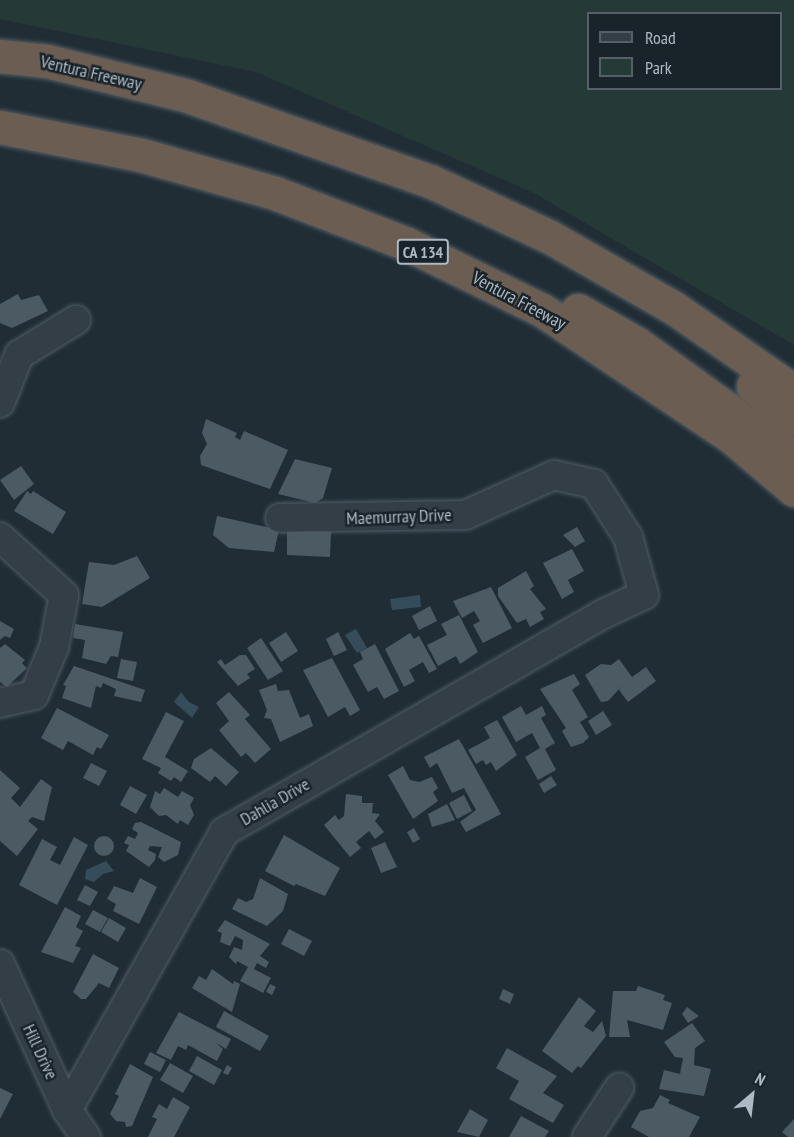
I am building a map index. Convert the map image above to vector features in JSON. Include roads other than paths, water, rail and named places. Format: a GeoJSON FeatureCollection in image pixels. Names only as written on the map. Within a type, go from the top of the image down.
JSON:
{"type":"FeatureCollection","features":[{"type":"Feature","properties":{"kind":"highway","name":"Ventura Freeway"},"geometry":{"type":"LineString","coordinates":[[0,56],[47,61],[188,96],[430,181],[550,237],[674,308],[794,391]]}},
{"type":"Feature","properties":{"kind":"highway"},"geometry":{"type":"LineString","coordinates":[[0,103],[130,129],[239,159],[345,196],[449,241],[636,343],[794,457]]}},
{"type":"Feature","properties":{"kind":"highway","name":"Ventura Freeway"},"geometry":{"type":"LineString","coordinates":[[0,127],[141,155],[275,193],[407,244],[542,310],[729,435],[794,490]]}},
{"type":"Feature","properties":{"kind":"highway"},"geometry":{"type":"LineString","coordinates":[[295,132],[315,153],[449,207],[572,270],[723,365],[794,418]]}},
{"type":"Feature","properties":{"kind":"street"},"geometry":{"type":"LineString","coordinates":[[0,403],[19,355],[76,320]]}},
{"type":"Feature","properties":{"kind":"street","name":"Maemurray Drive"},"geometry":{"type":"LineString","coordinates":[[280,518],[465,515],[554,475],[594,484],[628,537],[644,595],[603,614]]}},
{"type":"Feature","properties":{"kind":"street"},"geometry":{"type":"LineString","coordinates":[[0,537],[64,595],[54,647],[34,695],[0,704]]}},
{"type":"Feature","properties":{"kind":"street","name":"Dahlia Drive"},"geometry":{"type":"LineString","coordinates":[[67,1110],[224,832],[603,614]]}},
{"type":"Feature","properties":{"kind":"street","name":"Hill Drive"},"geometry":{"type":"LineString","coordinates":[[0,964],[7,1003],[67,1110],[86,1137]]}},
{"type":"Feature","properties":{"kind":"street"},"geometry":{"type":"LineString","coordinates":[[587,1137],[619,1088]]}},
{"type":"Feature","properties":{"kind":"water"},"geometry":{"type":"Polygon","coordinates":[[[420,595],[421,607],[392,610],[390,599],[420,595]]]}},
{"type":"Feature","properties":{"kind":"water"},"geometry":{"type":"Polygon","coordinates":[[[356,629],[367,648],[357,653],[345,635],[356,629]]]}},
{"type":"Feature","properties":{"kind":"water"},"geometry":{"type":"Polygon","coordinates":[[[181,692],[189,702],[199,707],[192,718],[174,702],[181,692]]]}},
{"type":"Feature","properties":{"kind":"water"},"geometry":{"type":"Polygon","coordinates":[[[106,861],[114,871],[103,874],[94,882],[85,879],[86,870],[106,861]]]}}]}
